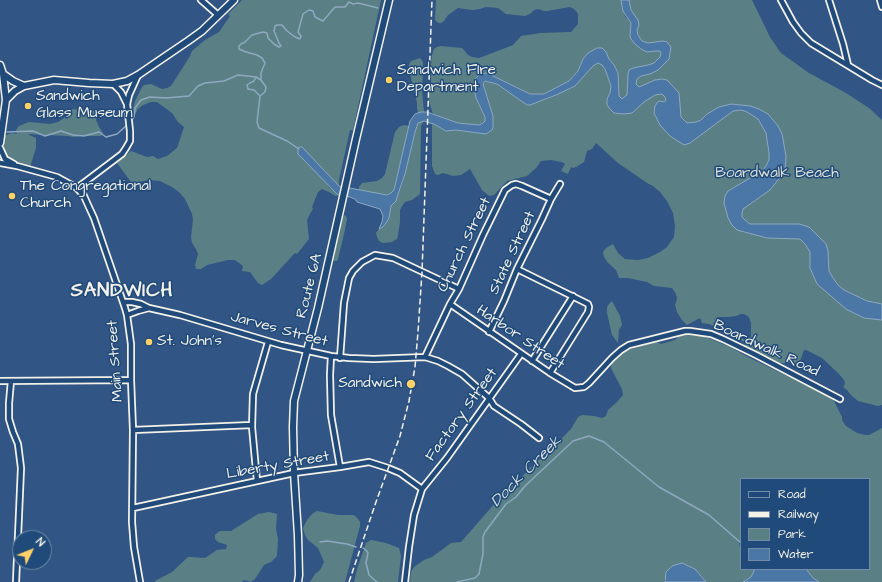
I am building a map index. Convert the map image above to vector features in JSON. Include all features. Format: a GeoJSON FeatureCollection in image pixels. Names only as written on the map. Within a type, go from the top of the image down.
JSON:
{"type":"FeatureCollection","features":[{"type":"Feature","properties":{"kind":"main road"},"geometry":{"type":"LineString","coordinates":[[6,100],[15,91],[24,86],[54,80],[113,84],[127,81],[138,76],[193,38],[234,0]]}},
{"type":"Feature","properties":{"kind":"main road","name":"Route 6A"},"geometry":{"type":"LineString","coordinates":[[298,582],[298,535],[294,473],[294,401],[325,277],[389,0]]}},
{"type":"Feature","properties":{"kind":"main road"},"geometry":{"type":"LineString","coordinates":[[0,65],[6,100],[0,143]]}},
{"type":"Feature","properties":{"kind":"main road"},"geometry":{"type":"LineString","coordinates":[[2,75],[24,86]]}},
{"type":"Feature","properties":{"kind":"street"},"geometry":{"type":"LineString","coordinates":[[201,0],[218,15]]}},
{"type":"Feature","properties":{"kind":"street"},"geometry":{"type":"LineString","coordinates":[[781,0],[793,22],[811,43],[882,85]]}},
{"type":"Feature","properties":{"kind":"street"},"geometry":{"type":"LineString","coordinates":[[829,0],[848,65]]}},
{"type":"Feature","properties":{"kind":"street"},"geometry":{"type":"LineString","coordinates":[[880,0],[882,7]]}},
{"type":"Feature","properties":{"kind":"street"},"geometry":{"type":"LineString","coordinates":[[127,104],[129,95],[138,76]]}},
{"type":"Feature","properties":{"kind":"street"},"geometry":{"type":"LineString","coordinates":[[77,188],[122,154],[130,141],[127,104],[121,92],[113,84]]}},
{"type":"Feature","properties":{"kind":"street","name":"Main Street"},"geometry":{"type":"LineString","coordinates":[[0,148],[5,159],[17,166]]}},
{"type":"Feature","properties":{"kind":"street","name":"Main Street"},"geometry":{"type":"LineString","coordinates":[[0,163],[57,177],[77,188],[84,196],[91,211],[123,302],[127,315],[131,344],[133,430],[132,508],[134,548],[140,582]]}},
{"type":"Feature","properties":{"kind":"street","name":"Church Street"},"geometry":{"type":"LineString","coordinates":[[425,357],[450,304],[459,289],[505,190],[516,184],[551,199]]}},
{"type":"Feature","properties":{"kind":"street","name":"State Street"},"geometry":{"type":"LineString","coordinates":[[489,332],[517,269],[551,199],[560,184]]}},
{"type":"Feature","properties":{"kind":"street"},"geometry":{"type":"LineString","coordinates":[[340,358],[344,303],[349,278],[353,271],[362,262],[375,256],[393,258],[459,289]]}},
{"type":"Feature","properties":{"kind":"street"},"geometry":{"type":"LineString","coordinates":[[517,269],[573,296],[588,304],[589,307],[550,373]]}},
{"type":"Feature","properties":{"kind":"street"},"geometry":{"type":"LineString","coordinates":[[532,361],[573,296]]}},
{"type":"Feature","properties":{"kind":"street","name":"Jarves Street"},"geometry":{"type":"LineString","coordinates":[[123,302],[132,302],[149,308],[180,314],[268,342],[307,352],[340,358],[374,359],[425,357],[443,363],[455,370],[489,398],[494,406],[539,438]]}},
{"type":"Feature","properties":{"kind":"street","name":"Harbor Street"},"geometry":{"type":"LineString","coordinates":[[450,304],[521,354],[572,387],[578,388]]}},
{"type":"Feature","properties":{"kind":"street","name":"Jarves Street"},"geometry":{"type":"LineString","coordinates":[[127,315],[149,308]]}},
{"type":"Feature","properties":{"kind":"street","name":"Boardwalk Road"},"geometry":{"type":"LineString","coordinates":[[578,388],[589,383],[612,358],[629,345],[690,331],[711,334],[723,339],[840,399]]}},
{"type":"Feature","properties":{"kind":"street"},"geometry":{"type":"LineString","coordinates":[[257,481],[252,425],[253,394],[268,342]]}},
{"type":"Feature","properties":{"kind":"street","name":"Factory Street"},"geometry":{"type":"LineString","coordinates":[[422,489],[448,458],[521,354]]}},
{"type":"Feature","properties":{"kind":"street"},"geometry":{"type":"LineString","coordinates":[[331,356],[331,415],[340,467]]}},
{"type":"Feature","properties":{"kind":"street"},"geometry":{"type":"LineString","coordinates":[[0,381],[131,380]]}},
{"type":"Feature","properties":{"kind":"street"},"geometry":{"type":"LineString","coordinates":[[11,381],[9,403],[10,419],[18,444],[21,468],[16,582]]}},
{"type":"Feature","properties":{"kind":"street"},"geometry":{"type":"LineString","coordinates":[[133,430],[252,425]]}},
{"type":"Feature","properties":{"kind":"street","name":"Liberty Street"},"geometry":{"type":"LineString","coordinates":[[132,508],[294,473],[369,462],[400,473],[422,489]]}},
{"type":"Feature","properties":{"kind":"street"},"geometry":{"type":"LineString","coordinates":[[405,582],[414,516],[422,489]]}},
{"type":"Feature","properties":{"kind":"green space"},"geometry":{"type":"Polygon","coordinates":[[[242,0],[381,0],[353,130],[350,130],[339,186],[328,186],[338,195],[336,196],[322,189],[318,192],[312,207],[313,209],[307,220],[309,239],[297,254],[295,253],[271,279],[262,285],[258,283],[250,272],[242,271],[243,266],[235,260],[228,260],[207,265],[201,269],[196,269],[195,265],[198,254],[192,243],[191,237],[193,220],[192,214],[185,199],[179,192],[160,181],[149,180],[138,182],[134,186],[117,163],[131,151],[147,157],[153,156],[158,159],[167,156],[177,148],[184,127],[178,122],[172,113],[157,102],[151,102],[138,109],[133,118],[135,101],[144,85],[151,84],[162,89],[171,86],[192,51],[205,40],[219,32],[230,16],[228,14],[242,0]]]}},
{"type":"Feature","properties":{"kind":"green space"},"geometry":{"type":"Polygon","coordinates":[[[436,0],[621,0],[625,16],[631,23],[630,32],[635,44],[647,52],[660,51],[661,53],[660,57],[654,63],[633,68],[627,95],[622,99],[619,96],[618,73],[606,52],[602,48],[598,48],[588,53],[583,59],[578,71],[569,81],[544,94],[530,94],[487,73],[483,73],[476,98],[485,117],[485,121],[479,125],[458,123],[433,114],[429,101],[431,65],[434,49],[441,46],[462,48],[468,55],[479,58],[513,45],[521,36],[540,33],[571,32],[578,24],[578,15],[574,9],[570,7],[547,11],[538,9],[525,16],[506,14],[498,8],[486,7],[472,10],[458,8],[448,15],[444,21],[439,23],[435,20],[436,0]]]}},
{"type":"Feature","properties":{"kind":"green space","name":"Boardwalk Beach"},"geometry":{"type":"Polygon","coordinates":[[[625,0],[752,0],[770,37],[781,53],[809,73],[846,93],[869,108],[882,120],[882,405],[878,406],[858,401],[843,387],[845,384],[844,380],[839,374],[822,358],[806,350],[804,350],[799,364],[780,363],[745,346],[744,342],[740,339],[748,339],[751,336],[751,323],[749,317],[744,314],[728,317],[717,317],[718,328],[702,323],[700,318],[687,325],[677,312],[675,305],[677,299],[676,294],[672,288],[654,286],[647,282],[628,278],[619,278],[616,270],[604,257],[603,252],[606,248],[613,244],[618,253],[625,259],[638,260],[648,258],[660,252],[667,247],[674,237],[675,226],[673,213],[667,201],[660,192],[618,163],[596,143],[592,149],[587,151],[584,162],[576,167],[571,167],[568,174],[561,171],[565,164],[562,162],[551,160],[541,161],[527,176],[507,181],[494,195],[490,196],[482,190],[470,169],[461,175],[453,176],[443,173],[438,175],[435,174],[432,166],[432,123],[446,131],[456,130],[486,134],[493,127],[493,116],[483,84],[485,81],[497,84],[527,105],[530,105],[575,86],[599,54],[616,98],[627,105],[630,80],[653,67],[662,59],[664,50],[642,46],[635,33],[625,0]]]}},
{"type":"Feature","properties":{"kind":"green space"},"geometry":{"type":"Polygon","coordinates":[[[420,58],[423,62],[422,91],[424,112],[418,113],[409,65],[411,61],[420,58]]]}},
{"type":"Feature","properties":{"kind":"green space"},"geometry":{"type":"Polygon","coordinates":[[[68,110],[94,111],[96,113],[96,120],[103,133],[101,136],[74,137],[27,134],[36,138],[36,148],[30,167],[8,158],[4,153],[4,136],[12,133],[17,134],[16,130],[19,126],[29,122],[50,124],[58,122],[63,119],[68,110]]]}},
{"type":"Feature","properties":{"kind":"green space"},"geometry":{"type":"Polygon","coordinates":[[[424,121],[421,126],[420,194],[412,200],[405,202],[402,206],[400,210],[400,222],[397,239],[392,242],[383,243],[379,241],[376,233],[386,223],[391,206],[401,187],[418,123],[424,121]]]}},
{"type":"Feature","properties":{"kind":"green space"},"geometry":{"type":"Polygon","coordinates":[[[404,125],[409,126],[394,190],[387,195],[359,190],[362,183],[377,181],[385,174],[395,132],[399,127],[404,125]]]}},
{"type":"Feature","properties":{"kind":"green space"},"geometry":{"type":"Polygon","coordinates":[[[344,215],[347,219],[344,234],[338,259],[337,261],[334,261],[333,260],[344,215]]]}},
{"type":"Feature","properties":{"kind":"green space"},"geometry":{"type":"Polygon","coordinates":[[[612,301],[620,316],[622,325],[619,330],[618,343],[612,335],[607,313],[607,307],[612,301]]]}},
{"type":"Feature","properties":{"kind":"green space"},"geometry":{"type":"Polygon","coordinates":[[[686,334],[696,336],[701,335],[730,347],[830,397],[834,401],[846,426],[857,433],[869,435],[882,428],[882,582],[819,582],[813,578],[807,570],[870,570],[870,478],[740,478],[740,570],[754,570],[751,577],[743,582],[706,582],[695,569],[682,563],[678,564],[664,580],[665,582],[410,582],[411,572],[414,567],[424,560],[432,557],[451,543],[461,542],[515,481],[518,481],[571,429],[578,417],[582,415],[602,418],[606,416],[608,410],[623,395],[622,389],[611,367],[613,360],[628,350],[657,342],[661,344],[675,340],[686,334]]]}},
{"type":"Feature","properties":{"kind":"green space"},"geometry":{"type":"Polygon","coordinates":[[[317,511],[338,515],[354,515],[360,522],[345,582],[310,582],[315,574],[320,570],[324,562],[318,548],[308,540],[303,528],[307,520],[317,511]]]}},
{"type":"Feature","properties":{"kind":"green space"},"geometry":{"type":"Polygon","coordinates":[[[269,512],[277,514],[277,556],[271,562],[264,565],[255,579],[251,582],[244,580],[242,582],[155,582],[172,572],[188,557],[205,558],[217,550],[226,549],[227,545],[218,542],[215,539],[215,535],[220,531],[231,531],[258,514],[269,512]]]}},
{"type":"Feature","properties":{"kind":"green space"},"geometry":{"type":"Polygon","coordinates":[[[371,540],[386,543],[399,548],[401,556],[398,582],[354,582],[366,543],[371,540]]]}},
{"type":"Feature","properties":{"kind":"water"},"geometry":{"type":"Polygon","coordinates":[[[621,0],[629,0],[631,10],[638,20],[639,25],[637,30],[642,41],[648,43],[663,41],[667,42],[671,47],[669,59],[658,70],[637,79],[636,84],[639,87],[655,80],[667,80],[679,93],[681,117],[687,123],[701,120],[707,114],[719,107],[731,104],[750,106],[759,109],[768,114],[778,126],[782,134],[786,156],[785,171],[770,190],[743,209],[742,217],[750,224],[799,224],[809,227],[826,244],[828,251],[829,271],[838,285],[844,290],[867,301],[882,304],[882,320],[864,318],[846,309],[817,284],[810,268],[810,252],[800,239],[767,238],[737,230],[732,225],[728,218],[724,203],[725,196],[728,191],[762,171],[769,160],[766,133],[758,119],[741,110],[733,111],[690,143],[684,145],[670,136],[660,125],[654,113],[657,103],[659,101],[664,102],[666,100],[662,94],[655,95],[644,102],[632,113],[614,113],[607,105],[607,99],[611,86],[605,69],[598,63],[593,66],[575,86],[530,105],[527,105],[497,84],[485,81],[483,84],[493,116],[492,130],[486,134],[456,130],[446,131],[434,124],[424,121],[418,123],[405,174],[396,201],[391,206],[389,218],[386,223],[379,229],[383,216],[380,209],[357,202],[355,199],[347,196],[338,195],[298,154],[298,148],[302,147],[339,186],[387,195],[394,190],[410,121],[415,114],[427,112],[458,123],[479,125],[485,121],[485,117],[476,98],[474,86],[474,80],[480,74],[487,73],[530,94],[544,94],[569,81],[578,71],[583,59],[588,53],[597,48],[602,48],[606,52],[618,73],[619,96],[622,99],[627,95],[629,70],[654,63],[660,57],[661,53],[660,51],[647,52],[641,49],[631,39],[631,23],[623,11],[621,0]]]}},
{"type":"Feature","properties":{"kind":"water"},"geometry":{"type":"Polygon","coordinates":[[[682,563],[695,569],[706,582],[665,582],[666,572],[672,566],[682,563]]]}},
{"type":"Feature","properties":{"kind":"water"},"geometry":{"type":"Polygon","coordinates":[[[807,570],[813,578],[819,582],[743,582],[751,577],[754,571],[807,570]]]}},
{"type":"Feature","properties":{"kind":"waterway"},"geometry":{"type":"LineString","coordinates":[[261,80],[261,73],[265,63],[262,58],[239,49],[239,46],[252,35],[263,32],[267,33],[268,38],[279,47],[281,46],[274,31],[275,26],[282,25],[287,31],[300,39],[301,36],[298,32],[303,14],[309,10],[313,11],[315,17],[323,21],[335,7],[345,7],[349,2],[378,8]]}},
{"type":"Feature","properties":{"kind":"waterway"},"geometry":{"type":"LineString","coordinates":[[130,122],[134,117],[135,108],[141,100],[150,97],[166,98],[189,96],[198,86],[205,83],[224,81],[238,75],[256,77],[261,80],[266,87],[265,92],[260,96],[257,122],[259,128],[287,141],[299,149]]}},
{"type":"Feature","properties":{"kind":"waterway"},"geometry":{"type":"LineString","coordinates":[[256,77],[254,81],[247,85],[248,89],[254,90],[259,95]]}},
{"type":"Feature","properties":{"kind":"waterway"},"geometry":{"type":"LineString","coordinates":[[7,132],[33,131],[45,136],[61,131],[73,135],[84,136],[99,132],[106,137],[117,134],[127,125]]}},
{"type":"Feature","properties":{"kind":"waterway","name":"Dock Creek"},"geometry":{"type":"LineString","coordinates":[[457,582],[475,578],[479,574],[483,554],[483,537],[485,532],[506,504],[516,497],[525,486],[573,441],[589,436],[604,442],[659,487],[709,515],[740,542]]}},
{"type":"Feature","properties":{"kind":"waterway","name":"Dock Creek"},"geometry":{"type":"LineString","coordinates":[[320,542],[327,541],[356,547]]}},
{"type":"Feature","properties":{"kind":"waterway","name":"Dock Creek"},"geometry":{"type":"LineString","coordinates":[[363,548],[368,553],[366,563],[369,575],[377,582]]}},
{"type":"Feature","properties":{"kind":"railway"},"geometry":{"type":"LineString","coordinates":[[349,582],[400,436],[409,401],[415,367],[422,272],[432,0]]}},
{"type":"Feature","properties":{"kind":"place","name":"Sandwich FIre Department"},"geometry":{"type":"Point","coordinates":[389,80]}},
{"type":"Feature","properties":{"kind":"place","name":"Sandwich Glass Museum"},"geometry":{"type":"Point","coordinates":[28,106]}},
{"type":"Feature","properties":{"kind":"place","name":"The Congregational Church"},"geometry":{"type":"Point","coordinates":[12,196]}},
{"type":"Feature","properties":{"kind":"place","name":"St. John's"},"geometry":{"type":"Point","coordinates":[149,342]}},
{"type":"Feature","properties":{"kind":"place","name":"Sandwich"},"geometry":{"type":"Point","coordinates":[411,384]}},
{"type":"Feature","properties":{"kind":"district","name":"SANDWICH"},"geometry":{"type":"Point","coordinates":[122,292]}}]}
